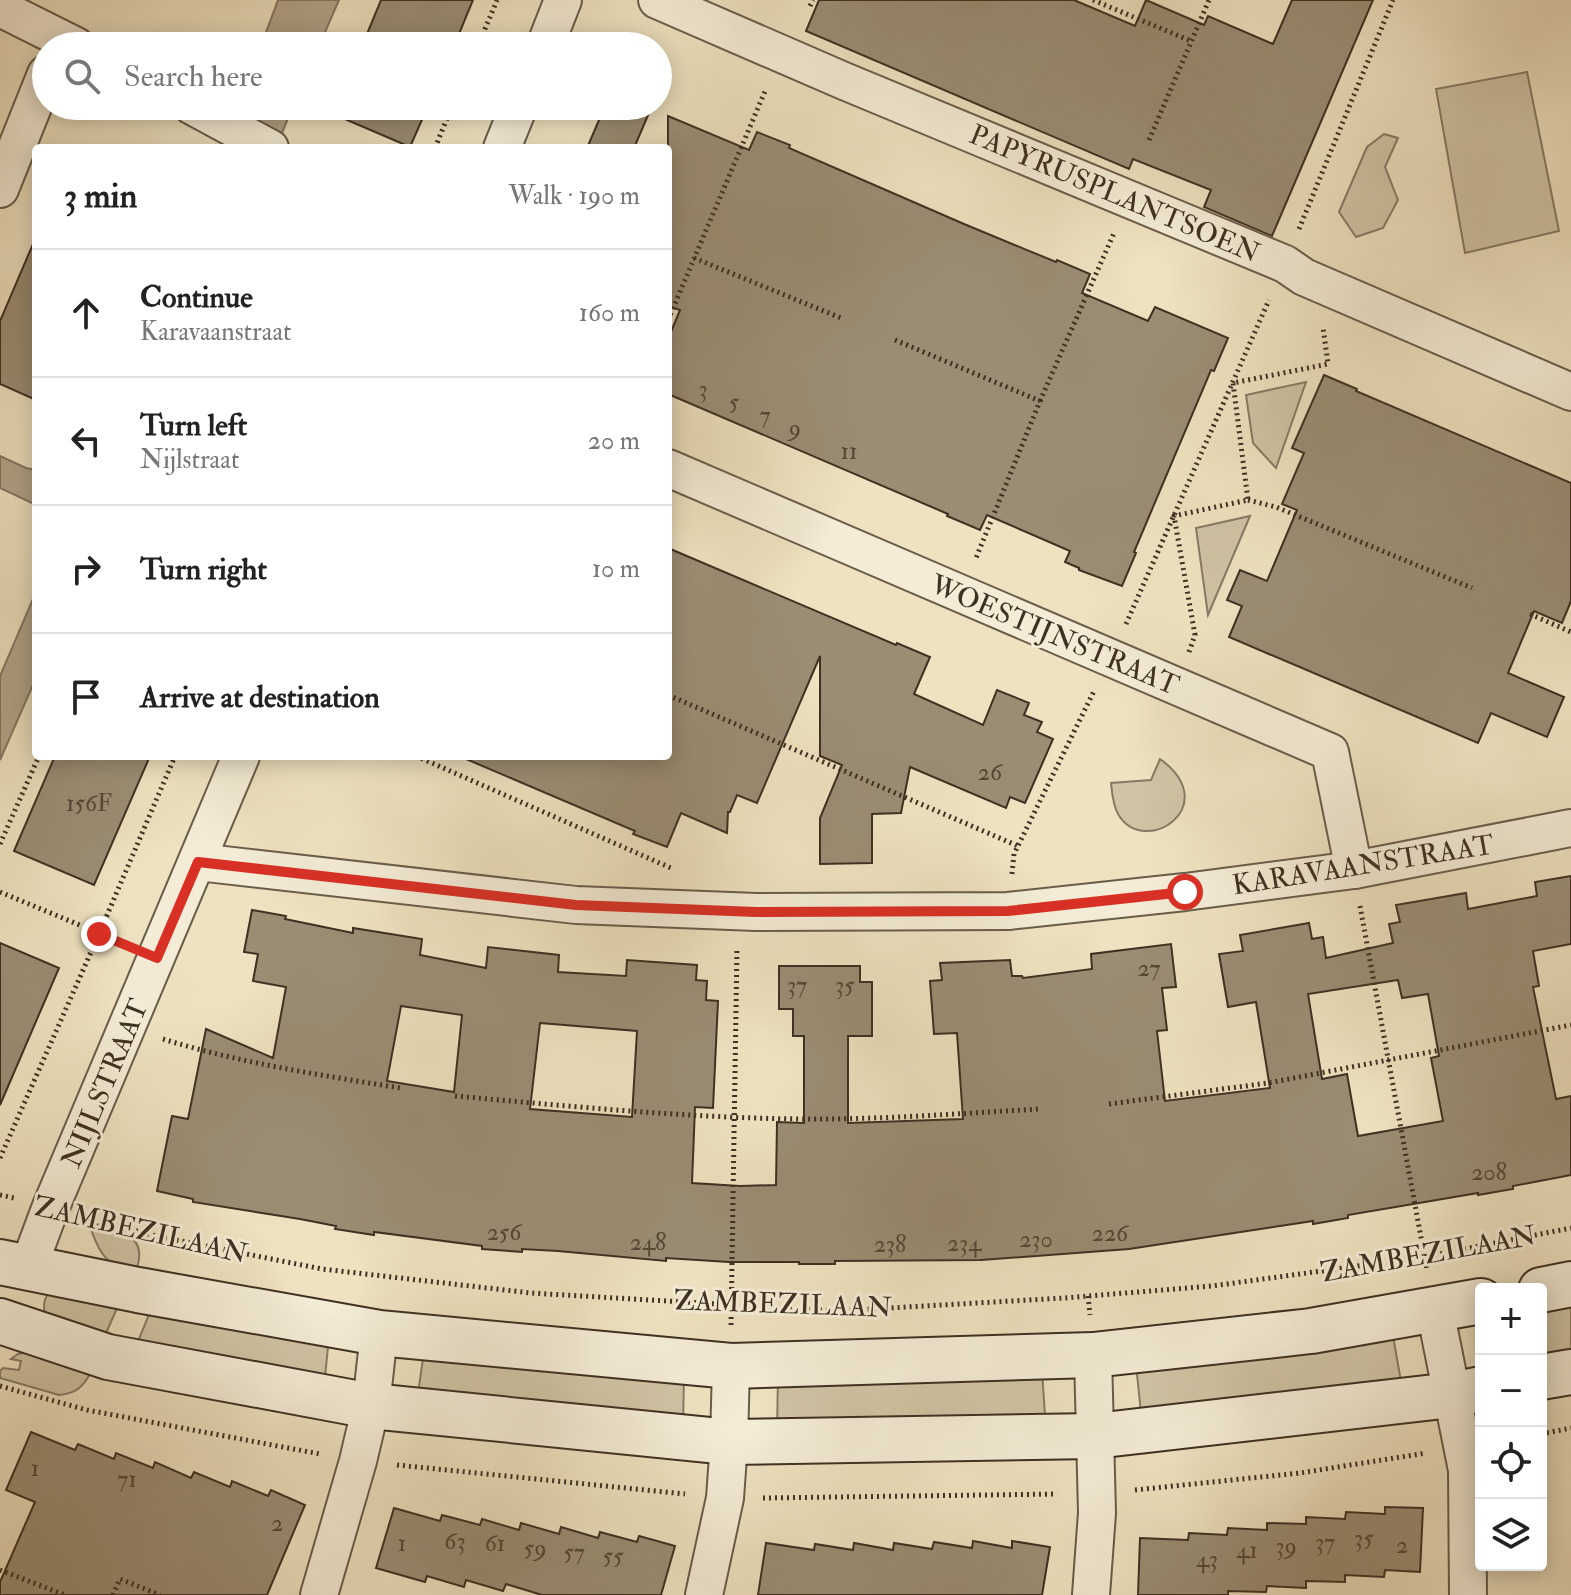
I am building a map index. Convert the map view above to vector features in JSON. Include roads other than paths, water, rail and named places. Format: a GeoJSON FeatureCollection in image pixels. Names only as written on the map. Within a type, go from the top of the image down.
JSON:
{"type":"FeatureCollection","features":[{"type":"Feature","properties":{"kind":"street"},"geometry":{"type":"LineString","coordinates":[[550,32],[563,0]]}},
{"type":"Feature","properties":{"kind":"street","name":"PAPYRUSPLANTSOEN"},"geometry":{"type":"LineString","coordinates":[[657,0],[1285,264],[1304,277],[1571,392]]}},
{"type":"Feature","properties":{"kind":"street"},"geometry":{"type":"LineString","coordinates":[[0,8],[45,32]]}},
{"type":"Feature","properties":{"kind":"street"},"geometry":{"type":"LineString","coordinates":[[0,189],[32,109]]}},
{"type":"Feature","properties":{"kind":"street"},"geometry":{"type":"LineString","coordinates":[[218,120],[263,144]]}},
{"type":"Feature","properties":{"kind":"street"},"geometry":{"type":"LineString","coordinates":[[504,144],[513,120]]}},
{"type":"Feature","properties":{"kind":"street","name":"WOESTIJNSTRAAT"},"geometry":{"type":"LineString","coordinates":[[672,470],[1330,752],[1354,870]]}},
{"type":"Feature","properties":{"kind":"street","name":"NIJLSTRAAT"},"geometry":{"type":"LineString","coordinates":[[0,1320],[14,1265],[50,1209],[239,760]]}},
{"type":"Feature","properties":{"kind":"street","name":"KARAVAANSTRAAT"},"geometry":{"type":"LineString","coordinates":[[198,862],[576,905],[738,912],[1008,911],[1354,870],[1571,828]]}},
{"type":"Feature","properties":{"kind":"street","name":"ZAMBEZILAAN"},"geometry":{"type":"LineString","coordinates":[[14,1265],[379,1333],[731,1366],[1093,1355],[1311,1331],[1475,1302]]}},
{"type":"Feature","properties":{"kind":"street","name":"ZAMBEZILAAN"},"geometry":{"type":"LineString","coordinates":[[1547,1289],[1571,1284]]}},
{"type":"Feature","properties":{"kind":"street"},"geometry":{"type":"LineString","coordinates":[[1435,1310],[1466,1392],[1468,1595]]}},
{"type":"Feature","properties":{"kind":"street"},"geometry":{"type":"LineString","coordinates":[[0,1320],[108,1357],[371,1406],[729,1442],[1095,1436],[1466,1392]]}},
{"type":"Feature","properties":{"kind":"street"},"geometry":{"type":"LineString","coordinates":[[319,1595],[371,1406],[379,1333]]}},
{"type":"Feature","properties":{"kind":"street"},"geometry":{"type":"LineString","coordinates":[[1091,1595],[1097,1513],[1093,1355]]}},
{"type":"Feature","properties":{"kind":"street"},"geometry":{"type":"LineString","coordinates":[[704,1595],[725,1498],[731,1366]]}},
{"type":"Feature","properties":{"kind":"street"},"geometry":{"type":"LineString","coordinates":[[1547,1376],[1571,1372]]}}]}
